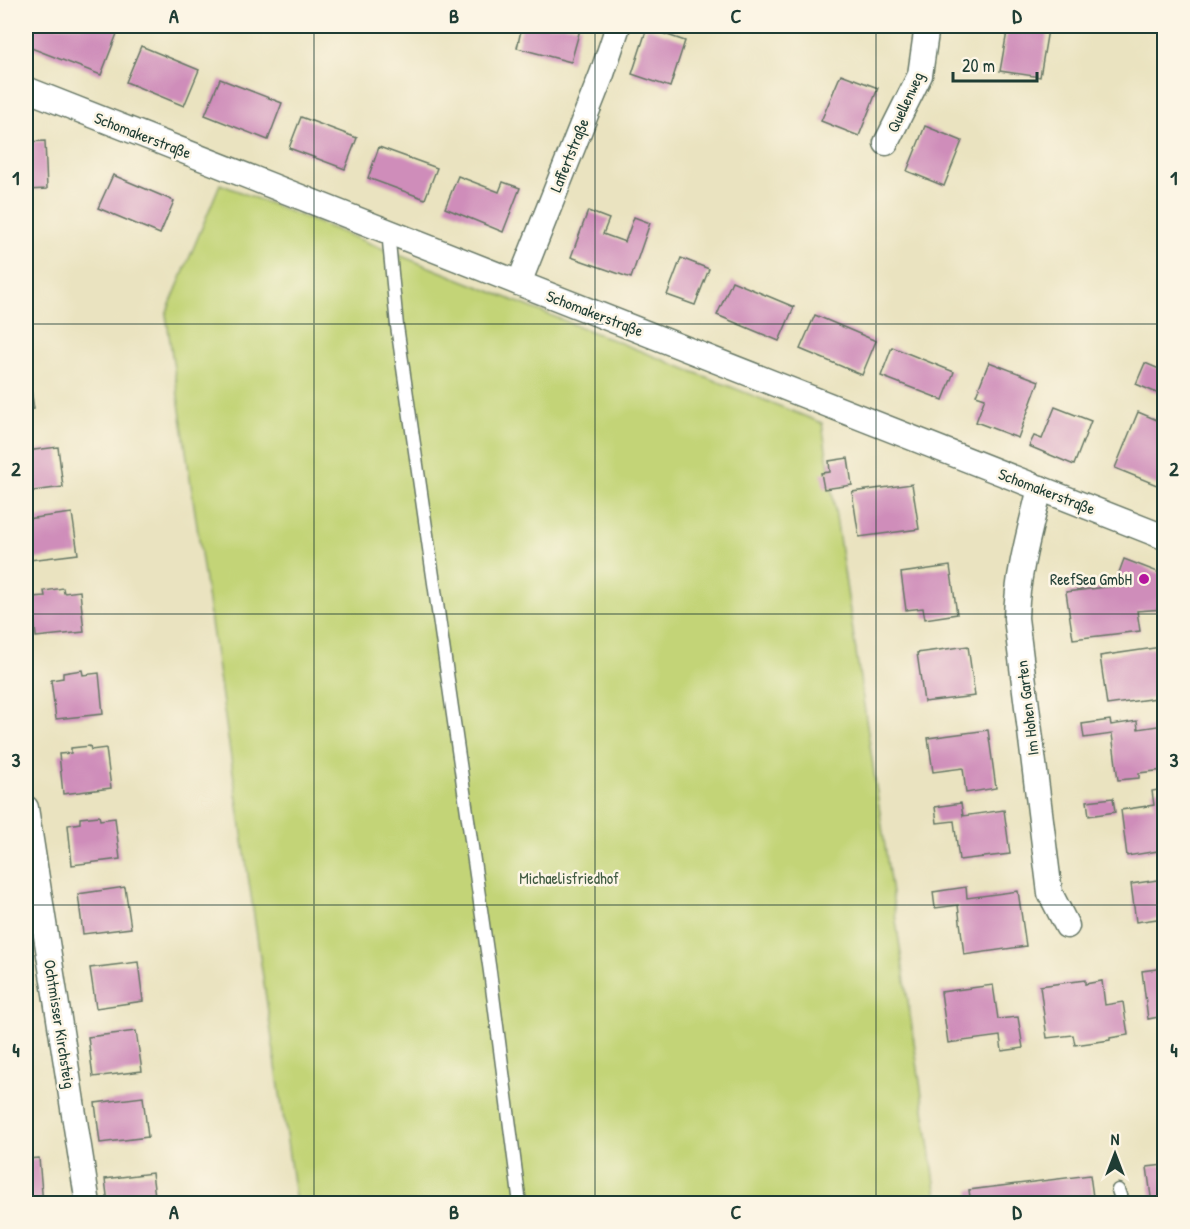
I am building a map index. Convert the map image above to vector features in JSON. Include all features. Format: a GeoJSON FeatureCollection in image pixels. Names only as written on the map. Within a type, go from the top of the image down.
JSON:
{"type":"FeatureCollection","features":[{"type":"Feature","properties":{"kind":"street","name":"Laffertstraße"},"geometry":{"type":"LineString","coordinates":[[519,283],[602,74],[618,26]]}},
{"type":"Feature","properties":{"kind":"street","name":"Quellenweg"},"geometry":{"type":"LineString","coordinates":[[886,143],[920,75],[927,26]]}},
{"type":"Feature","properties":{"kind":"street","name":"Schomakerstraße"},"geometry":{"type":"LineString","coordinates":[[26,89],[1164,537]]}},
{"type":"Feature","properties":{"kind":"street","name":"Im Hohen Garten"},"geometry":{"type":"LineString","coordinates":[[1040,488],[1016,597],[1016,618],[1050,893],[1067,926]]}},
{"type":"Feature","properties":{"kind":"street","name":"Ochtmisser Kirchsteig"},"geometry":{"type":"LineString","coordinates":[[26,808],[88,1203]]}},
{"type":"Feature","properties":{"kind":"lane"},"geometry":{"type":"LineString","coordinates":[[388,231],[397,326],[490,972],[520,1203]]}},
{"type":"Feature","properties":{"kind":"lane"},"geometry":{"type":"LineString","coordinates":[[1118,1190],[1123,1203]]}},
{"type":"Feature","properties":{"kind":"green space","name":"Michaelisfriedhof"},"geometry":{"type":"Polygon","coordinates":[[[220,184],[822,423],[938,1203],[296,1203],[166,314],[220,184]]]}},
{"type":"Feature","properties":{"kind":"building"},"geometry":{"type":"Polygon","coordinates":[[[26,26],[120,26],[101,75],[26,46],[26,26]]]}},
{"type":"Feature","properties":{"kind":"building"},"geometry":{"type":"Polygon","coordinates":[[[522,26],[581,26],[571,62],[517,48],[522,26]]]}},
{"type":"Feature","properties":{"kind":"building"},"geometry":{"type":"Polygon","coordinates":[[[1008,26],[1048,30],[1040,77],[1000,71],[1008,26]]]}},
{"type":"Feature","properties":{"kind":"building"},"geometry":{"type":"Polygon","coordinates":[[[647,28],[685,41],[670,87],[632,74],[647,28]]]}},
{"type":"Feature","properties":{"kind":"building"},"geometry":{"type":"Polygon","coordinates":[[[141,46],[199,70],[184,106],[126,82],[141,46]]]}},
{"type":"Feature","properties":{"kind":"building"},"geometry":{"type":"Polygon","coordinates":[[[841,74],[878,88],[859,136],[821,121],[841,74]]]}},
{"type":"Feature","properties":{"kind":"building"},"geometry":{"type":"Polygon","coordinates":[[[220,79],[282,103],[268,140],[205,115],[220,79]]]}},
{"type":"Feature","properties":{"kind":"building"},"geometry":{"type":"Polygon","coordinates":[[[301,117],[357,138],[345,169],[289,148],[301,117]]]}},
{"type":"Feature","properties":{"kind":"building"},"geometry":{"type":"Polygon","coordinates":[[[925,126],[962,141],[944,186],[907,171],[925,126]]]}},
{"type":"Feature","properties":{"kind":"building"},"geometry":{"type":"Polygon","coordinates":[[[45,141],[47,189],[26,190],[26,142],[45,141]]]}},
{"type":"Feature","properties":{"kind":"building"},"geometry":{"type":"Polygon","coordinates":[[[379,147],[437,168],[425,199],[368,178],[379,147]]]}},
{"type":"Feature","properties":{"kind":"building"},"geometry":{"type":"Polygon","coordinates":[[[113,175],[174,201],[160,234],[98,208],[113,175]]]}},
{"type":"Feature","properties":{"kind":"building"},"geometry":{"type":"Polygon","coordinates":[[[458,176],[499,192],[503,182],[520,188],[503,232],[445,208],[458,176]]]}},
{"type":"Feature","properties":{"kind":"building"},"geometry":{"type":"Polygon","coordinates":[[[588,211],[609,219],[603,234],[625,242],[634,217],[650,223],[631,278],[571,257],[588,211]]]}},
{"type":"Feature","properties":{"kind":"building"},"geometry":{"type":"Polygon","coordinates":[[[681,258],[709,269],[695,305],[667,295],[681,258]]]}},
{"type":"Feature","properties":{"kind":"building"},"geometry":{"type":"Polygon","coordinates":[[[732,281],[794,307],[779,341],[717,315],[732,281]]]}},
{"type":"Feature","properties":{"kind":"building"},"geometry":{"type":"Polygon","coordinates":[[[815,315],[876,341],[862,375],[800,349],[815,315]]]}},
{"type":"Feature","properties":{"kind":"building"},"geometry":{"type":"Polygon","coordinates":[[[892,347],[954,372],[943,400],[881,376],[892,347]]]}},
{"type":"Feature","properties":{"kind":"building"},"geometry":{"type":"Polygon","coordinates":[[[989,362],[1039,381],[1018,438],[976,422],[985,398],[976,395],[989,362]]]}},
{"type":"Feature","properties":{"kind":"building"},"geometry":{"type":"Polygon","coordinates":[[[1145,363],[1164,371],[1164,396],[1136,384],[1145,363]]]}},
{"type":"Feature","properties":{"kind":"building"},"geometry":{"type":"Polygon","coordinates":[[[26,369],[28,369],[34,409],[26,410],[26,369]]]}},
{"type":"Feature","properties":{"kind":"building"},"geometry":{"type":"Polygon","coordinates":[[[1055,407],[1091,421],[1074,465],[1029,446],[1034,436],[1042,439],[1055,407]]]}},
{"type":"Feature","properties":{"kind":"building"},"geometry":{"type":"Polygon","coordinates":[[[1138,412],[1164,423],[1164,488],[1115,468],[1138,412]]]}},
{"type":"Feature","properties":{"kind":"building"},"geometry":{"type":"Polygon","coordinates":[[[58,447],[63,487],[26,492],[26,451],[58,447]]]}},
{"type":"Feature","properties":{"kind":"building"},"geometry":{"type":"Polygon","coordinates":[[[848,458],[852,485],[824,489],[821,473],[830,472],[829,461],[848,458]]]}},
{"type":"Feature","properties":{"kind":"building"},"geometry":{"type":"Polygon","coordinates":[[[912,484],[919,529],[859,537],[852,492],[912,484]]]}},
{"type":"Feature","properties":{"kind":"building"},"geometry":{"type":"Polygon","coordinates":[[[72,513],[78,554],[30,560],[26,519],[72,513]]]}},
{"type":"Feature","properties":{"kind":"building"},"geometry":{"type":"Polygon","coordinates":[[[1124,559],[1163,574],[1164,609],[1137,611],[1140,631],[1073,639],[1066,592],[1114,586],[1124,559]]]}},
{"type":"Feature","properties":{"kind":"building"},"geometry":{"type":"Polygon","coordinates":[[[950,566],[957,614],[925,619],[923,608],[906,610],[901,573],[950,566]]]}},
{"type":"Feature","properties":{"kind":"building"},"geometry":{"type":"Polygon","coordinates":[[[63,588],[64,593],[80,591],[84,632],[36,637],[32,597],[45,596],[44,591],[63,588]]]}},
{"type":"Feature","properties":{"kind":"building"},"geometry":{"type":"Polygon","coordinates":[[[968,646],[975,696],[924,702],[917,653],[968,646]]]}},
{"type":"Feature","properties":{"kind":"building"},"geometry":{"type":"Polygon","coordinates":[[[1161,647],[1164,697],[1107,705],[1100,656],[1161,647]]]}},
{"type":"Feature","properties":{"kind":"building"},"geometry":{"type":"Polygon","coordinates":[[[82,670],[83,675],[99,673],[103,714],[56,719],[51,680],[63,678],[63,673],[82,670]]]}},
{"type":"Feature","properties":{"kind":"building"},"geometry":{"type":"Polygon","coordinates":[[[1110,720],[1111,725],[1137,721],[1138,729],[1164,725],[1164,770],[1139,773],[1139,778],[1118,780],[1112,734],[1084,738],[1082,724],[1110,720]]]}},
{"type":"Feature","properties":{"kind":"building"},"geometry":{"type":"Polygon","coordinates":[[[988,730],[996,788],[966,793],[963,768],[933,772],[928,738],[988,730]]]}},
{"type":"Feature","properties":{"kind":"building"},"geometry":{"type":"Polygon","coordinates":[[[90,746],[91,750],[106,748],[111,788],[63,794],[59,754],[71,753],[71,748],[90,746]]]}},
{"type":"Feature","properties":{"kind":"building"},"geometry":{"type":"Polygon","coordinates":[[[1164,789],[1164,850],[1127,856],[1121,810],[1154,805],[1152,791],[1164,789]]]}},
{"type":"Feature","properties":{"kind":"building"},"geometry":{"type":"Polygon","coordinates":[[[1113,798],[1115,812],[1089,816],[1087,801],[1113,798]]]}},
{"type":"Feature","properties":{"kind":"building"},"geometry":{"type":"Polygon","coordinates":[[[961,803],[963,816],[1004,810],[1010,854],[959,860],[954,821],[937,823],[935,807],[961,803]]]}},
{"type":"Feature","properties":{"kind":"building"},"geometry":{"type":"Polygon","coordinates":[[[99,816],[100,820],[115,818],[120,859],[72,865],[68,825],[80,823],[80,818],[99,816]]]}},
{"type":"Feature","properties":{"kind":"building"},"geometry":{"type":"Polygon","coordinates":[[[1164,879],[1164,918],[1136,922],[1131,884],[1164,879]]]}},
{"type":"Feature","properties":{"kind":"building"},"geometry":{"type":"Polygon","coordinates":[[[125,887],[131,928],[83,934],[78,894],[125,887]]]}},
{"type":"Feature","properties":{"kind":"building"},"geometry":{"type":"Polygon","coordinates":[[[966,887],[967,898],[1018,891],[1026,946],[964,955],[958,905],[935,908],[933,892],[966,887]]]}},
{"type":"Feature","properties":{"kind":"building"},"geometry":{"type":"Polygon","coordinates":[[[138,962],[143,1001],[96,1008],[90,968],[138,962]]]}},
{"type":"Feature","properties":{"kind":"building"},"geometry":{"type":"Polygon","coordinates":[[[1164,968],[1164,1016],[1148,1019],[1142,971],[1164,968]]]}},
{"type":"Feature","properties":{"kind":"building"},"geometry":{"type":"Polygon","coordinates":[[[1085,980],[1085,984],[1102,981],[1105,1005],[1123,1002],[1128,1035],[1075,1045],[1073,1035],[1047,1038],[1040,986],[1085,980]]]}},
{"type":"Feature","properties":{"kind":"building"},"geometry":{"type":"Polygon","coordinates":[[[993,985],[998,1019],[1018,1017],[1023,1048],[1002,1051],[1000,1036],[948,1043],[941,992],[993,985]]]}},
{"type":"Feature","properties":{"kind":"building"},"geometry":{"type":"Polygon","coordinates":[[[136,1031],[142,1071],[93,1077],[88,1037],[136,1031]]]}},
{"type":"Feature","properties":{"kind":"building"},"geometry":{"type":"Polygon","coordinates":[[[143,1097],[148,1137],[100,1143],[95,1103],[143,1097]]]}},
{"type":"Feature","properties":{"kind":"building"},"geometry":{"type":"Polygon","coordinates":[[[39,1158],[43,1204],[26,1204],[26,1159],[39,1158]]]}},
{"type":"Feature","properties":{"kind":"building"},"geometry":{"type":"Polygon","coordinates":[[[1164,1165],[1164,1204],[1152,1204],[1147,1167],[1164,1165]]]}},
{"type":"Feature","properties":{"kind":"building"},"geometry":{"type":"Polygon","coordinates":[[[152,1173],[156,1204],[108,1204],[105,1179],[152,1173]]]}},
{"type":"Feature","properties":{"kind":"building"},"geometry":{"type":"Polygon","coordinates":[[[1090,1175],[1094,1204],[971,1204],[969,1190],[1090,1175]]]}},
{"type":"Feature","properties":{"kind":"place","name":"ReefSea GmbH"},"geometry":{"type":"Point","coordinates":[1144,579]}}]}
